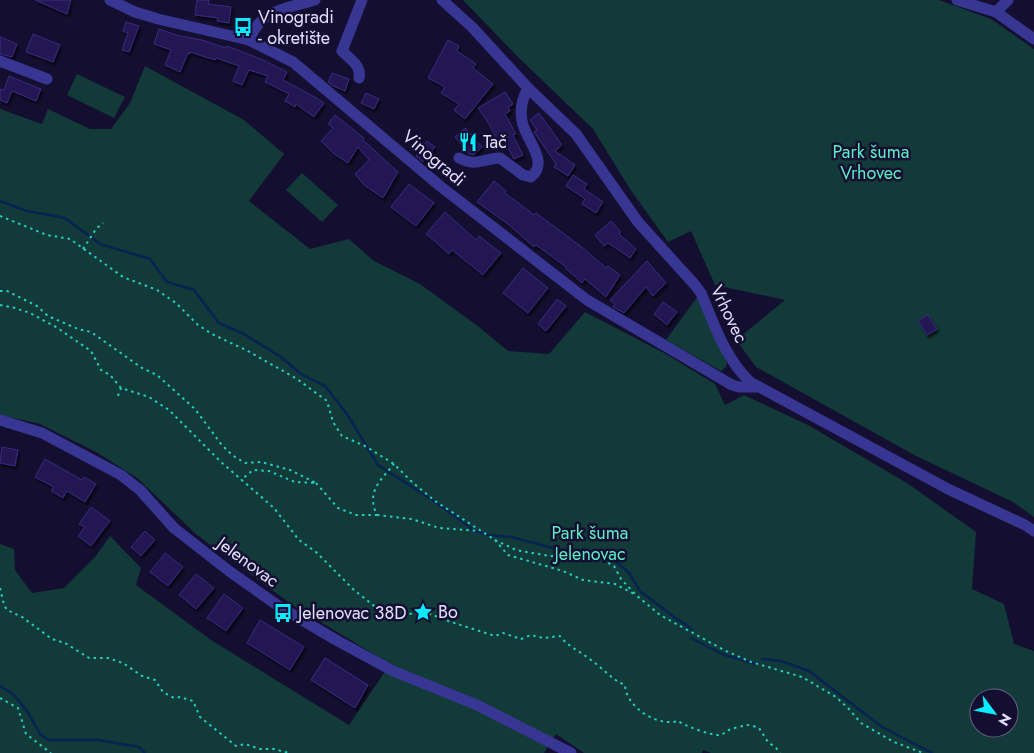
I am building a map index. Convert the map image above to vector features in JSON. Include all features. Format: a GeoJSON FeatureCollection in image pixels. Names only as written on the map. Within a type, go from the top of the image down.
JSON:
{"type":"FeatureCollection","features":[{"type":"Feature","properties":{"kind":"street","name":"Vinogradi"},"geometry":{"type":"LineString","coordinates":[[110,0],[135,12],[158,19],[250,40],[292,62],[440,186],[587,300],[720,379],[739,387],[757,387]]}},
{"type":"Feature","properties":{"kind":"street"},"geometry":{"type":"LineString","coordinates":[[250,40],[256,26],[272,13],[315,0]]}},
{"type":"Feature","properties":{"kind":"street"},"geometry":{"type":"LineString","coordinates":[[359,78],[360,72],[358,68],[342,51],[362,0]]}},
{"type":"Feature","properties":{"kind":"street","name":"Vrhovec"},"geometry":{"type":"LineString","coordinates":[[442,0],[472,27],[528,88],[576,134],[638,222],[701,293],[736,367],[750,382],[948,489],[1034,531]]}},
{"type":"Feature","properties":{"kind":"street"},"geometry":{"type":"LineString","coordinates":[[957,0],[996,12],[1034,39]]}},
{"type":"Feature","properties":{"kind":"street"},"geometry":{"type":"LineString","coordinates":[[996,12],[1008,0]]}},
{"type":"Feature","properties":{"kind":"street"},"geometry":{"type":"LineString","coordinates":[[0,61],[47,79]]}},
{"type":"Feature","properties":{"kind":"street"},"geometry":{"type":"LineString","coordinates":[[459,158],[469,163],[477,163],[500,158],[523,175],[531,178],[536,174],[539,167],[539,159],[523,124],[521,112],[523,97],[528,88]]}},
{"type":"Feature","properties":{"kind":"street"},"geometry":{"type":"LineString","coordinates":[[720,379],[728,376],[736,367]]}},
{"type":"Feature","properties":{"kind":"street","name":"Jelenovac"},"geometry":{"type":"LineString","coordinates":[[0,420],[42,433],[121,474],[140,490],[174,528],[229,571],[280,607],[328,635],[393,671],[477,705],[571,753]]}},
{"type":"Feature","properties":{"kind":"path"},"geometry":{"type":"LineString","coordinates":[[0,216],[47,235],[70,239],[124,277],[157,290],[176,302],[198,325],[212,334],[248,351],[296,379],[327,401],[334,422],[342,436],[365,446],[394,464],[435,501],[495,540],[516,550],[532,553],[601,559],[614,566],[621,579],[636,595],[660,615],[724,650],[752,662],[802,677],[836,697],[862,723],[894,742],[923,753]]}},
{"type":"Feature","properties":{"kind":"path"},"geometry":{"type":"LineString","coordinates":[[83,249],[96,229],[103,223]]}},
{"type":"Feature","properties":{"kind":"path"},"geometry":{"type":"LineString","coordinates":[[0,291],[7,291],[37,306],[48,316],[78,329],[91,332],[142,368],[157,376],[196,410],[221,444],[232,455],[245,463],[261,462],[290,470],[316,483],[338,508],[356,516],[377,515],[412,519],[439,528],[480,531]]}},
{"type":"Feature","properties":{"kind":"path"},"geometry":{"type":"LineString","coordinates":[[0,305],[30,313],[74,340],[91,351],[101,370],[110,375],[121,388],[149,397],[169,410],[196,438],[274,508],[299,540],[316,552],[354,590],[378,609],[404,614],[428,613],[494,636],[503,633],[521,639],[531,635],[543,638],[560,636],[565,643],[592,660],[616,682],[625,685],[626,693],[646,716],[669,724],[678,721],[686,726],[718,735],[725,733],[729,729],[748,725],[759,728],[768,742],[780,753]]}},
{"type":"Feature","properties":{"kind":"path"},"geometry":{"type":"LineString","coordinates":[[118,396],[121,388]]}},
{"type":"Feature","properties":{"kind":"path"},"geometry":{"type":"LineString","coordinates":[[377,515],[374,508],[373,494],[375,486],[394,464]]}},
{"type":"Feature","properties":{"kind":"path"},"geometry":{"type":"LineString","coordinates":[[241,480],[253,470],[269,471],[295,482],[316,483]]}},
{"type":"Feature","properties":{"kind":"path"},"geometry":{"type":"LineString","coordinates":[[495,540],[508,555],[563,571],[583,580],[615,584],[636,595]]}},
{"type":"Feature","properties":{"kind":"path"},"geometry":{"type":"LineString","coordinates":[[0,588],[7,610],[22,617],[52,639],[65,643],[89,658],[108,658],[123,663],[142,676],[155,680],[163,692],[174,698],[180,697],[193,701],[200,717],[236,746],[245,744],[260,749],[274,749],[289,753]]}},
{"type":"Feature","properties":{"kind":"path"},"geometry":{"type":"LineString","coordinates":[[0,698],[18,708],[26,734],[51,753]]}},
{"type":"Feature","properties":{"kind":"green space","name":"Park šuma Vrhovec"},"geometry":{"type":"Polygon","coordinates":[[[463,0],[939,0],[991,19],[1034,49],[1034,517],[1013,502],[916,456],[756,367],[736,340],[785,300],[715,285],[691,231],[668,242],[630,189],[593,129],[519,58],[463,0]]]}},
{"type":"Feature","properties":{"kind":"green space","name":"Park šuma Jelenovac"},"geometry":{"type":"Polygon","coordinates":[[[145,66],[244,120],[284,154],[249,201],[310,249],[349,239],[374,261],[420,284],[479,327],[508,351],[549,354],[585,312],[666,354],[715,384],[725,405],[744,395],[808,425],[907,483],[976,532],[972,589],[1004,604],[1014,644],[1034,651],[1034,753],[711,753],[703,750],[702,753],[584,753],[556,734],[544,753],[0,753],[0,544],[14,549],[15,570],[32,593],[64,588],[95,557],[110,536],[141,568],[136,585],[211,640],[349,725],[390,664],[291,604],[197,535],[137,478],[96,452],[40,424],[0,415],[0,109],[42,124],[48,109],[90,129],[111,129],[130,103],[145,66]]]}},
{"type":"Feature","properties":{"kind":"green space"},"geometry":{"type":"Polygon","coordinates":[[[77,74],[125,97],[114,118],[67,95],[77,74]]]}},
{"type":"Feature","properties":{"kind":"green space"},"geometry":{"type":"Polygon","coordinates":[[[302,173],[338,205],[322,222],[286,190],[302,173]]]}},
{"type":"Feature","properties":{"kind":"green space"},"geometry":{"type":"Polygon","coordinates":[[[698,296],[727,363],[726,367],[721,371],[666,340],[698,296]]]}},
{"type":"Feature","properties":{"kind":"building"},"geometry":{"type":"Polygon","coordinates":[[[35,0],[71,0],[67,14],[35,0]]]}},
{"type":"Feature","properties":{"kind":"building"},"geometry":{"type":"Polygon","coordinates":[[[197,0],[209,0],[208,4],[231,7],[229,23],[217,21],[218,18],[195,15],[197,0]]]}},
{"type":"Feature","properties":{"kind":"building"},"geometry":{"type":"Polygon","coordinates":[[[126,22],[139,26],[129,52],[122,50],[128,33],[123,31],[126,22]]]}},
{"type":"Feature","properties":{"kind":"building"},"geometry":{"type":"Polygon","coordinates":[[[159,29],[226,48],[227,46],[261,59],[287,72],[283,80],[324,103],[314,117],[296,104],[295,107],[285,101],[289,94],[265,82],[268,76],[249,70],[242,85],[233,81],[239,66],[190,52],[180,72],[165,65],[171,50],[154,44],[159,29]]]}},
{"type":"Feature","properties":{"kind":"building"},"geometry":{"type":"Polygon","coordinates":[[[33,34],[60,45],[53,62],[26,52],[33,34]]]}},
{"type":"Feature","properties":{"kind":"building"},"geometry":{"type":"Polygon","coordinates":[[[0,37],[17,44],[12,57],[0,54],[0,37]]]}},
{"type":"Feature","properties":{"kind":"building"},"geometry":{"type":"Polygon","coordinates":[[[448,40],[459,46],[457,51],[476,64],[473,68],[493,84],[465,119],[454,110],[459,104],[441,93],[445,87],[428,78],[448,40]]]}},
{"type":"Feature","properties":{"kind":"building"},"geometry":{"type":"Polygon","coordinates":[[[332,73],[349,79],[345,91],[328,82],[332,73]]]}},
{"type":"Feature","properties":{"kind":"building"},"geometry":{"type":"Polygon","coordinates":[[[9,76],[41,89],[36,101],[12,91],[7,103],[0,100],[0,89],[4,90],[9,76]]]}},
{"type":"Feature","properties":{"kind":"building"},"geometry":{"type":"Polygon","coordinates":[[[505,92],[513,104],[508,107],[510,111],[505,114],[516,134],[513,135],[523,155],[514,159],[503,139],[498,142],[478,108],[505,92]]]}},
{"type":"Feature","properties":{"kind":"building"},"geometry":{"type":"Polygon","coordinates":[[[366,93],[379,99],[374,109],[361,103],[366,93]]]}},
{"type":"Feature","properties":{"kind":"building"},"geometry":{"type":"Polygon","coordinates":[[[539,113],[562,145],[555,151],[575,165],[568,176],[554,167],[556,164],[534,132],[537,130],[530,120],[539,113]]]}},
{"type":"Feature","properties":{"kind":"building"},"geometry":{"type":"Polygon","coordinates":[[[335,115],[364,138],[363,140],[398,172],[383,198],[364,185],[355,174],[369,160],[358,147],[348,163],[333,153],[321,141],[333,128],[328,124],[335,115]]]}},
{"type":"Feature","properties":{"kind":"building","name":"Tač"},"geometry":{"type":"Polygon","coordinates":[[[465,128],[482,147],[474,155],[469,154],[455,137],[465,128]]]}},
{"type":"Feature","properties":{"kind":"building"},"geometry":{"type":"Polygon","coordinates":[[[427,141],[435,147],[423,162],[416,156],[427,141]]]}},
{"type":"Feature","properties":{"kind":"building"},"geometry":{"type":"Polygon","coordinates":[[[573,175],[587,184],[584,189],[603,202],[596,213],[582,204],[585,199],[566,186],[573,175]]]}},
{"type":"Feature","properties":{"kind":"building"},"geometry":{"type":"Polygon","coordinates":[[[494,181],[506,191],[505,193],[534,215],[536,213],[583,248],[606,268],[608,266],[620,275],[606,297],[585,279],[582,283],[566,267],[536,245],[534,247],[509,225],[477,202],[494,181]]]}},
{"type":"Feature","properties":{"kind":"building"},"geometry":{"type":"Polygon","coordinates":[[[409,184],[434,203],[416,226],[391,207],[409,184]]]}},
{"type":"Feature","properties":{"kind":"building"},"geometry":{"type":"Polygon","coordinates":[[[445,212],[476,240],[479,236],[501,253],[483,275],[452,250],[449,254],[426,234],[445,212]]]}},
{"type":"Feature","properties":{"kind":"building"},"geometry":{"type":"Polygon","coordinates":[[[611,221],[621,232],[619,234],[636,249],[630,258],[608,243],[604,246],[595,235],[611,221]]]}},
{"type":"Feature","properties":{"kind":"building"},"geometry":{"type":"Polygon","coordinates":[[[647,261],[666,283],[653,296],[646,287],[624,313],[613,307],[615,304],[610,300],[647,261]]]}},
{"type":"Feature","properties":{"kind":"building"},"geometry":{"type":"Polygon","coordinates":[[[523,268],[548,288],[528,313],[503,293],[523,268]]]}},
{"type":"Feature","properties":{"kind":"building"},"geometry":{"type":"Polygon","coordinates":[[[557,299],[566,306],[546,331],[538,324],[557,299]]]}},
{"type":"Feature","properties":{"kind":"building"},"geometry":{"type":"Polygon","coordinates":[[[663,302],[677,312],[667,325],[654,314],[663,302]]]}},
{"type":"Feature","properties":{"kind":"building"},"geometry":{"type":"Polygon","coordinates":[[[928,315],[937,329],[927,335],[918,321],[928,315]]]}},
{"type":"Feature","properties":{"kind":"building"},"geometry":{"type":"Polygon","coordinates":[[[2,447],[18,450],[15,466],[0,463],[2,447]]]}},
{"type":"Feature","properties":{"kind":"building"},"geometry":{"type":"Polygon","coordinates":[[[45,459],[82,480],[84,477],[96,484],[85,502],[67,491],[63,498],[51,491],[54,487],[35,477],[45,459]]]}},
{"type":"Feature","properties":{"kind":"building"},"geometry":{"type":"Polygon","coordinates":[[[91,507],[110,521],[91,546],[78,536],[85,527],[79,524],[91,507]]]}},
{"type":"Feature","properties":{"kind":"building"},"geometry":{"type":"Polygon","coordinates":[[[145,531],[155,540],[141,556],[131,547],[145,531]]]}},
{"type":"Feature","properties":{"kind":"building"},"geometry":{"type":"Polygon","coordinates":[[[165,553],[183,567],[168,586],[150,572],[165,553]]]}},
{"type":"Feature","properties":{"kind":"building"},"geometry":{"type":"Polygon","coordinates":[[[196,574],[214,588],[196,609],[179,595],[196,574]]]}},
{"type":"Feature","properties":{"kind":"building"},"geometry":{"type":"Polygon","coordinates":[[[224,594],[243,608],[226,631],[207,618],[224,594]]]}},
{"type":"Feature","properties":{"kind":"building"},"geometry":{"type":"Polygon","coordinates":[[[260,620],[304,647],[290,670],[247,643],[260,620]]]}},
{"type":"Feature","properties":{"kind":"building"},"geometry":{"type":"Polygon","coordinates":[[[325,658],[368,685],[355,708],[311,680],[325,658]]]}},
{"type":"Feature","properties":{"kind":"waterway"},"geometry":{"type":"LineString","coordinates":[[0,201],[27,211],[65,218],[100,244],[150,259],[167,282],[194,290],[219,323],[244,334],[281,357],[301,374],[325,386],[347,414],[378,465],[431,499],[475,531],[489,535],[511,537],[553,548],[611,557],[629,573],[640,591],[692,630]]}},
{"type":"Feature","properties":{"kind":"waterway"},"geometry":{"type":"LineString","coordinates":[[691,638],[722,654],[755,664]]}},
{"type":"Feature","properties":{"kind":"waterway"},"geometry":{"type":"LineString","coordinates":[[762,659],[781,661],[809,671],[882,727],[932,753]]}},
{"type":"Feature","properties":{"kind":"waterway"},"geometry":{"type":"LineString","coordinates":[[0,686],[13,694],[27,711],[40,734],[48,740],[99,740],[139,747],[145,753]]}},
{"type":"Feature","properties":{"kind":"place","name":"Vinogradi - okretište"},"geometry":{"type":"Point","coordinates":[243,27]}},
{"type":"Feature","properties":{"kind":"place","name":"Tač"},"geometry":{"type":"Point","coordinates":[468,142]}},
{"type":"Feature","properties":{"kind":"place","name":"Bo"},"geometry":{"type":"Point","coordinates":[423,612]}},
{"type":"Feature","properties":{"kind":"place","name":"Jelenovac 38D"},"geometry":{"type":"Point","coordinates":[283,613]}}]}
